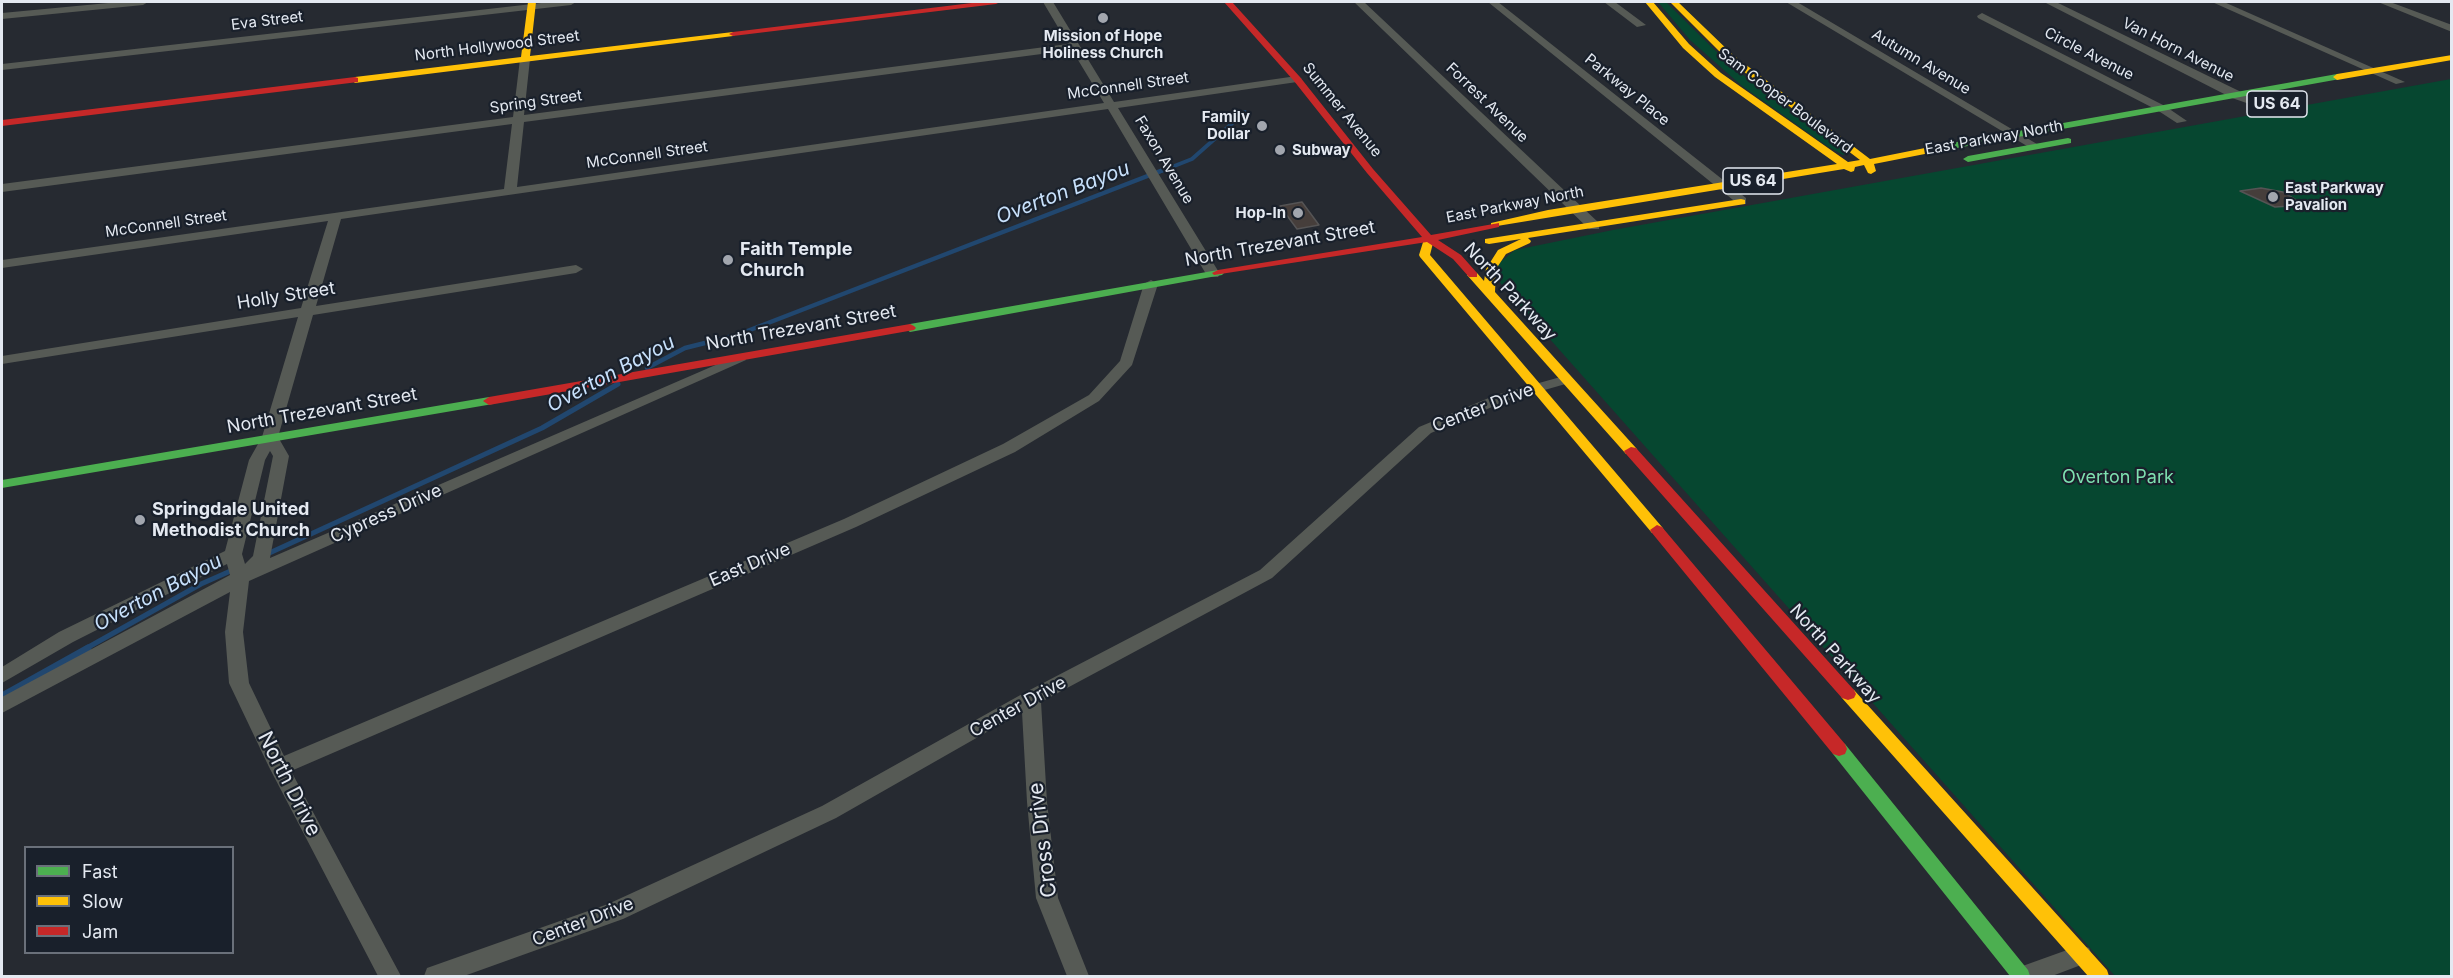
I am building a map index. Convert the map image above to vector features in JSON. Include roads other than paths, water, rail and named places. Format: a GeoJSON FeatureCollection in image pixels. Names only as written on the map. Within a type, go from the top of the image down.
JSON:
{"type":"FeatureCollection","features":[{"type":"Feature","properties":{"kind":"main road","name":"North Hollywood Street"},"geometry":{"type":"LineString","coordinates":[[2,123],[996,2]]}},
{"type":"Feature","properties":{"kind":"main road","name":"Summer Avenue"},"geometry":{"type":"LineString","coordinates":[[1228,2],[1297,79],[1370,171],[1429,239]]}},
{"type":"Feature","properties":{"kind":"main road","name":"Sam Cooper Boulevard"},"geometry":{"type":"LineString","coordinates":[[1648,2],[1686,46],[1718,75],[1843,166],[1880,176]]}},
{"type":"Feature","properties":{"kind":"main road","name":"Sam Cooper Boulevard"},"geometry":{"type":"LineString","coordinates":[[1674,2],[1730,57],[1868,162],[1880,176]]}},
{"type":"Feature","properties":{"kind":"main road"},"geometry":{"type":"LineString","coordinates":[[525,59],[532,4]]}},
{"type":"Feature","properties":{"kind":"main road","name":"East Parkway North"},"geometry":{"type":"LineString","coordinates":[[1429,239],[1548,213],[1868,162],[2011,133],[2236,96],[2451,57]]}},
{"type":"Feature","properties":{"kind":"main road"},"geometry":{"type":"LineString","coordinates":[[2372,87],[2405,81]]}},
{"type":"Feature","properties":{"kind":"main road","name":"US 64"},"geometry":{"type":"LineString","coordinates":[[2234,111],[2269,105]]}},
{"type":"Feature","properties":{"kind":"main road"},"geometry":{"type":"LineString","coordinates":[[1810,117],[1860,140]]}},
{"type":"Feature","properties":{"kind":"main road"},"geometry":{"type":"LineString","coordinates":[[2161,125],[2187,120]]}},
{"type":"Feature","properties":{"kind":"main road","name":"East Parkway North"},"geometry":{"type":"LineString","coordinates":[[1955,162],[2078,140]]}},
{"type":"Feature","properties":{"kind":"main road"},"geometry":{"type":"LineString","coordinates":[[1880,144],[1958,144]]}},
{"type":"Feature","properties":{"kind":"main road"},"geometry":{"type":"LineString","coordinates":[[1850,182],[1880,176]]}},
{"type":"Feature","properties":{"kind":"main road","name":"East Parkway North"},"geometry":{"type":"LineString","coordinates":[[1429,239],[1465,244],[1544,234],[1748,200]]}},
{"type":"Feature","properties":{"kind":"main road"},"geometry":{"type":"LineString","coordinates":[[1489,294],[1491,269],[1502,252],[1544,234]]}},
{"type":"Feature","properties":{"kind":"main road"},"geometry":{"type":"LineString","coordinates":[[1429,239],[1424,255],[1803,705],[2023,976]]}},
{"type":"Feature","properties":{"kind":"main road","name":"North Trezevant Street"},"geometry":{"type":"LineString","coordinates":[[2,484],[645,375],[1151,284],[1429,239]]}},
{"type":"Feature","properties":{"kind":"main road","name":"North Parkway"},"geometry":{"type":"LineString","coordinates":[[1429,239],[1457,257],[1564,380],[2100,976]]}},
{"type":"Feature","properties":{"kind":"street"},"geometry":{"type":"LineString","coordinates":[[2,16],[78,5],[143,2]]}},
{"type":"Feature","properties":{"kind":"street","name":"Eva Street"},"geometry":{"type":"LineString","coordinates":[[2,67],[532,4],[571,2]]}},
{"type":"Feature","properties":{"kind":"street","name":"Faxon Avenue"},"geometry":{"type":"LineString","coordinates":[[1048,2],[1214,274]]}},
{"type":"Feature","properties":{"kind":"street","name":"Forrest Avenue"},"geometry":{"type":"LineString","coordinates":[[1359,2],[1594,226]]}},
{"type":"Feature","properties":{"kind":"street","name":"Parkway Place"},"geometry":{"type":"LineString","coordinates":[[1493,2],[1724,186],[1748,200]]}},
{"type":"Feature","properties":{"kind":"street"},"geometry":{"type":"LineString","coordinates":[[1609,2],[1641,25]]}},
{"type":"Feature","properties":{"kind":"street","name":"Autumn Avenue"},"geometry":{"type":"LineString","coordinates":[[1791,2],[2036,147]]}},
{"type":"Feature","properties":{"kind":"street","name":"Van Horn Avenue"},"geometry":{"type":"LineString","coordinates":[[2049,2],[2236,96],[2269,105]]}},
{"type":"Feature","properties":{"kind":"street"},"geometry":{"type":"LineString","coordinates":[[2217,2],[2375,71],[2405,81]]}},
{"type":"Feature","properties":{"kind":"street"},"geometry":{"type":"LineString","coordinates":[[2383,2],[2451,29]]}},
{"type":"Feature","properties":{"kind":"street","name":"Circle Avenue"},"geometry":{"type":"LineString","coordinates":[[1982,15],[2187,120]]}},
{"type":"Feature","properties":{"kind":"street","name":"Spring Street"},"geometry":{"type":"LineString","coordinates":[[2,188],[1075,46]]}},
{"type":"Feature","properties":{"kind":"street"},"geometry":{"type":"LineString","coordinates":[[510,192],[525,59]]}},
{"type":"Feature","properties":{"kind":"street","name":"McConnell Street"},"geometry":{"type":"LineString","coordinates":[[2,264],[1297,79]]}},
{"type":"Feature","properties":{"kind":"street","name":"North Drive"},"geometry":{"type":"LineString","coordinates":[[335,218],[270,437],[257,460],[234,632],[239,683],[279,767],[390,976]]}},
{"type":"Feature","properties":{"kind":"street","name":"Holly Street"},"geometry":{"type":"LineString","coordinates":[[2,360],[576,269]]}},
{"type":"Feature","properties":{"kind":"street","name":"East Drive"},"geometry":{"type":"LineString","coordinates":[[279,767],[839,528],[1009,448],[1094,398],[1127,362],[1151,284]]}},
{"type":"Feature","properties":{"kind":"street","name":"Cypress Drive"},"geometry":{"type":"LineString","coordinates":[[2,676],[66,637],[747,356]]}},
{"type":"Feature","properties":{"kind":"street","name":"Center Drive"},"geometry":{"type":"LineString","coordinates":[[435,976],[615,912],[808,822],[1031,698],[1266,574],[1425,430],[1501,398],[1564,380]]}},
{"type":"Feature","properties":{"kind":"street","name":"North Drive"},"geometry":{"type":"LineString","coordinates":[[243,564],[281,456],[270,437]]}},
{"type":"Feature","properties":{"kind":"street","name":"Cypress Drive"},"geometry":{"type":"LineString","coordinates":[[2,706],[243,564]]}},
{"type":"Feature","properties":{"kind":"street","name":"Cross Drive"},"geometry":{"type":"LineString","coordinates":[[1031,698],[1037,802],[1047,898],[1078,976]]}},
{"type":"Feature","properties":{"kind":"street"},"geometry":{"type":"LineString","coordinates":[[2023,976],[2081,955]]}},
{"type":"Feature","properties":{"kind":"waterway","name":"Overton Bayou"},"geometry":{"type":"LineString","coordinates":[[1159,172],[1192,159],[1245,112]]}},
{"type":"Feature","properties":{"kind":"waterway","name":"Overton Bayou"},"geometry":{"type":"LineString","coordinates":[[647,368],[685,348],[737,335],[1163,170]]}},
{"type":"Feature","properties":{"kind":"waterway","name":"Overton Bayou"},"geometry":{"type":"LineString","coordinates":[[265,555],[542,428],[618,384]]}},
{"type":"Feature","properties":{"kind":"waterway","name":"Overton Bayou"},"geometry":{"type":"LineString","coordinates":[[85,649],[201,584],[235,569]]}},
{"type":"Feature","properties":{"kind":"waterway","name":"Overton Bayou"},"geometry":{"type":"LineString","coordinates":[[2,696],[88,648]]}},
{"type":"Feature","properties":{"kind":"place","name":"Mission of Hope Holiness Church"},"geometry":{"type":"Point","coordinates":[1103,18]}},
{"type":"Feature","properties":{"kind":"place","name":"Family Dollar"},"geometry":{"type":"Point","coordinates":[1262,126]}},
{"type":"Feature","properties":{"kind":"place","name":"Subway"},"geometry":{"type":"Point","coordinates":[1280,150]}},
{"type":"Feature","properties":{"kind":"place","name":"East Parkway Pavalion"},"geometry":{"type":"Point","coordinates":[2273,197]}},
{"type":"Feature","properties":{"kind":"place","name":"Hop-In"},"geometry":{"type":"Point","coordinates":[1298,213]}},
{"type":"Feature","properties":{"kind":"place","name":"Faith Temple Church"},"geometry":{"type":"Point","coordinates":[728,260]}},
{"type":"Feature","properties":{"kind":"place","name":"Springdale United Methodist Church"},"geometry":{"type":"Point","coordinates":[140,520]}},
{"type":"Feature","properties":{"kind":"park label","name":"Overton Park"},"geometry":{"type":"Point","coordinates":[2118,478]}}]}
